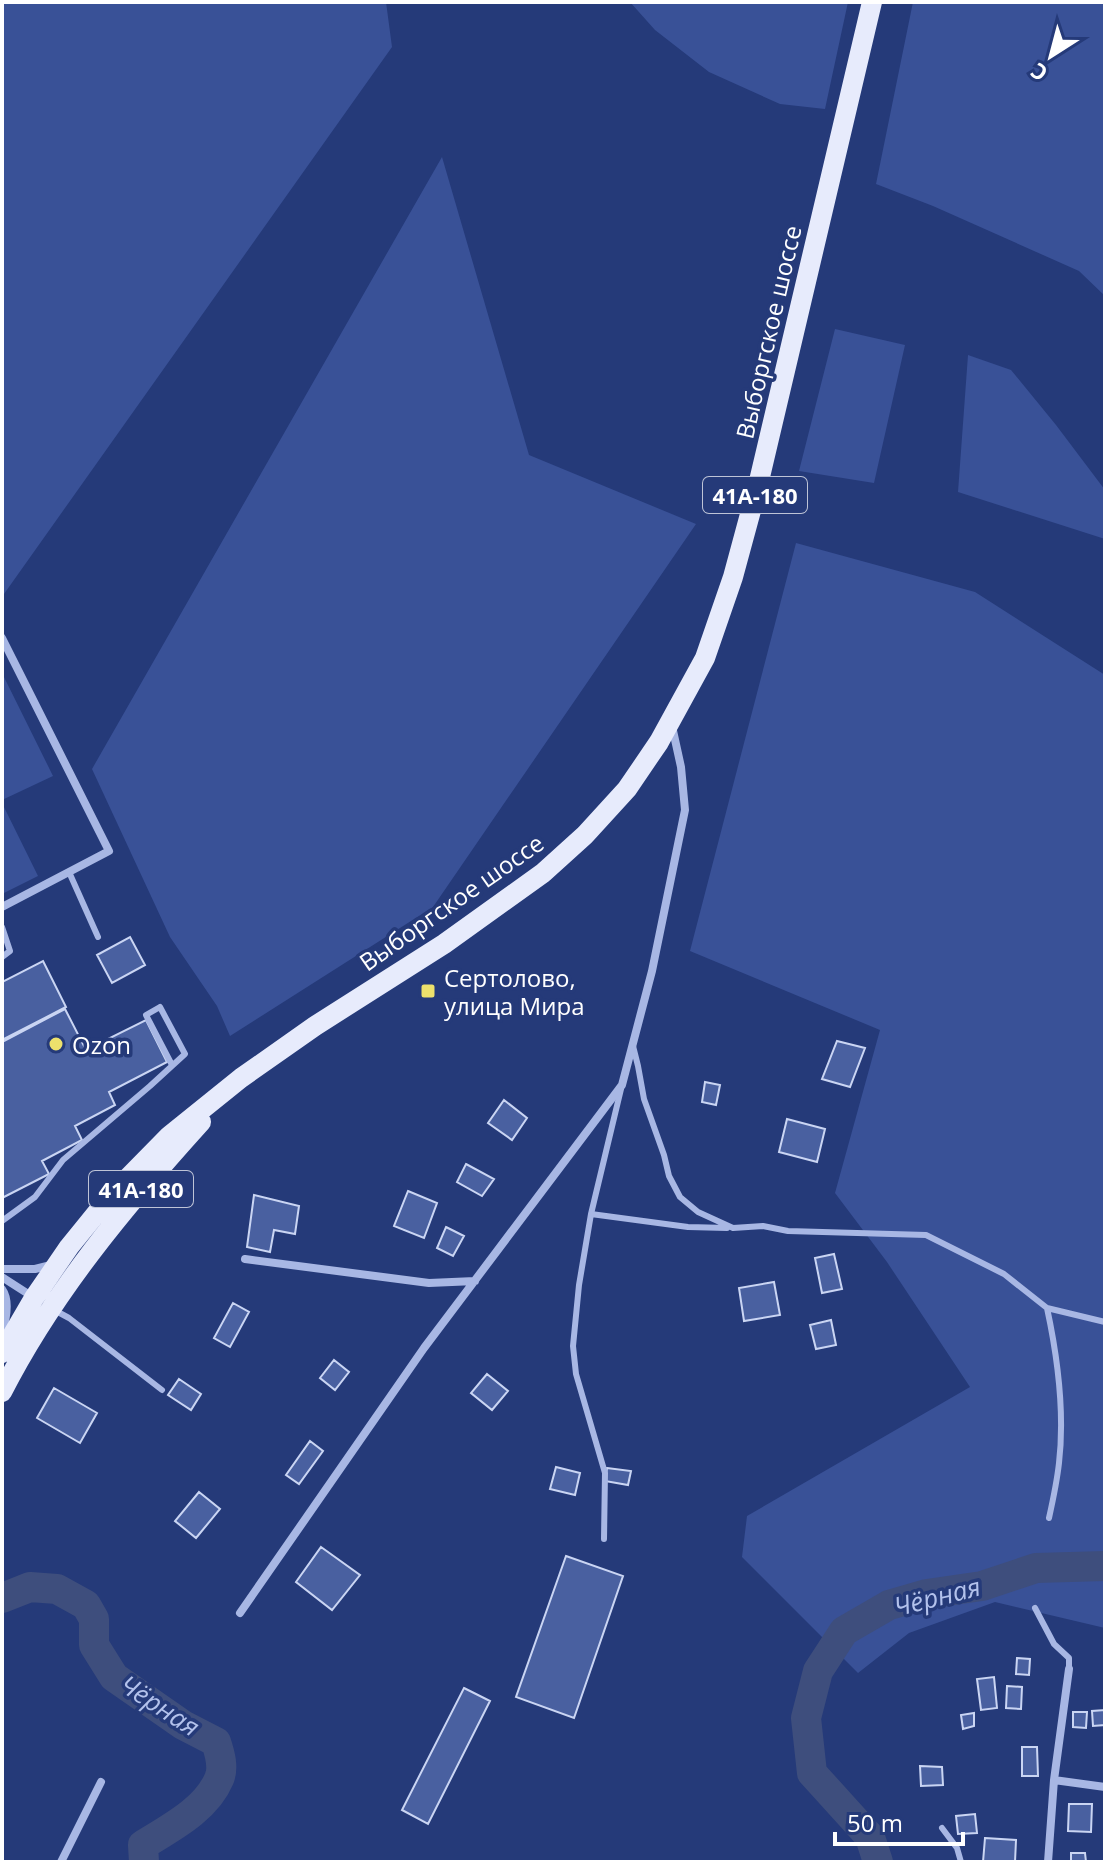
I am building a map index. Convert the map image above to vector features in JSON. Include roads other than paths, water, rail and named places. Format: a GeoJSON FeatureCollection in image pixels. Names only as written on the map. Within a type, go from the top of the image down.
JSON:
{"type":"FeatureCollection","features":[{"type":"Feature","properties":{"kind":"main road","name":"Выборгское шоссе"},"geometry":{"type":"LineString","coordinates":[[2,1392],[39,1324],[42,1303],[55,1264],[112,1194],[159,1145],[241,1078],[315,1026],[444,944],[543,873],[585,835],[627,789],[671,721],[705,658],[733,577],[759,481],[872,2]]}},
{"type":"Feature","properties":{"kind":"main road","name":"Выборгское шоссе"},"geometry":{"type":"LineString","coordinates":[[2,1353],[128,1204],[241,1078]]}},
{"type":"Feature","properties":{"kind":"street"},"geometry":{"type":"LineString","coordinates":[[2,638],[109,851],[2,907]]}},
{"type":"Feature","properties":{"kind":"street"},"geometry":{"type":"LineString","coordinates":[[240,1613],[424,1348],[622,1085],[652,971],[685,810],[681,767],[671,721]]}},
{"type":"Feature","properties":{"kind":"street"},"geometry":{"type":"LineString","coordinates":[[245,1259],[429,1283],[475,1281]]}},
{"type":"Feature","properties":{"kind":"street"},"geometry":{"type":"LineString","coordinates":[[2,1269],[35,1269],[55,1264]]}},
{"type":"Feature","properties":{"kind":"street"},"geometry":{"type":"LineString","coordinates":[[2,1277],[42,1303]]}},
{"type":"Feature","properties":{"kind":"street"},"geometry":{"type":"LineString","coordinates":[[2,1289],[6,1295],[2,1333]]}},
{"type":"Feature","properties":{"kind":"street"},"geometry":{"type":"LineString","coordinates":[[1048,1862],[1054,1780],[1069,1669]]}},
{"type":"Feature","properties":{"kind":"street"},"geometry":{"type":"LineString","coordinates":[[1054,1780],[1105,1787]]}},
{"type":"Feature","properties":{"kind":"street"},"geometry":{"type":"LineString","coordinates":[[61,1862],[101,1782]]}},
{"type":"Feature","properties":{"kind":"lane"},"geometry":{"type":"LineString","coordinates":[[69,872],[98,937]]}},
{"type":"Feature","properties":{"kind":"lane"},"geometry":{"type":"LineString","coordinates":[[2,927],[10,951],[2,957]]}},
{"type":"Feature","properties":{"kind":"lane"},"geometry":{"type":"LineString","coordinates":[[2,1221],[35,1197],[63,1160],[185,1054],[160,1007],[146,1015],[172,1065]]}},
{"type":"Feature","properties":{"kind":"lane"},"geometry":{"type":"LineString","coordinates":[[632,1046],[644,1099],[669,1176],[680,1197],[698,1212],[733,1228]]}},
{"type":"Feature","properties":{"kind":"lane"},"geometry":{"type":"LineString","coordinates":[[604,1539],[605,1473],[576,1374],[573,1346],[591,1214],[622,1085]]}},
{"type":"Feature","properties":{"kind":"lane"},"geometry":{"type":"LineString","coordinates":[[591,1214],[688,1227],[763,1226],[788,1231],[926,1235],[1004,1274],[1047,1308],[1105,1322]]}},
{"type":"Feature","properties":{"kind":"lane"},"geometry":{"type":"LineString","coordinates":[[42,1303],[69,1318],[162,1390]]}},
{"type":"Feature","properties":{"kind":"lane"},"geometry":{"type":"LineString","coordinates":[[1047,1308],[1057,1351],[1061,1402],[1059,1463],[1049,1518]]}},
{"type":"Feature","properties":{"kind":"lane"},"geometry":{"type":"LineString","coordinates":[[1035,1608],[1054,1644],[1069,1658],[1069,1669]]}},
{"type":"Feature","properties":{"kind":"lane"},"geometry":{"type":"LineString","coordinates":[[942,1828],[957,1848],[961,1862]]}},
{"type":"Feature","properties":{"kind":"waterway","name":"Чёрная"},"geometry":{"type":"LineString","coordinates":[[878,1862],[870,1837],[812,1773],[806,1718],[818,1671],[844,1631],[889,1605],[927,1594],[982,1586],[1036,1568],[1105,1566]]}},
{"type":"Feature","properties":{"kind":"waterway","name":"Чёрная"},"geometry":{"type":"LineString","coordinates":[[2,1598],[30,1587],[57,1589],[86,1605],[94,1619],[94,1645],[114,1677],[183,1725],[216,1742],[221,1770],[213,1790],[186,1817],[143,1845],[144,1862]]}},
{"type":"Feature","properties":{"kind":"place","name":"Сертолово, улица Мира"},"geometry":{"type":"Point","coordinates":[428,991]}},
{"type":"Feature","properties":{"kind":"place","name":"Ozon"},"geometry":{"type":"Point","coordinates":[56,1044]}}]}
